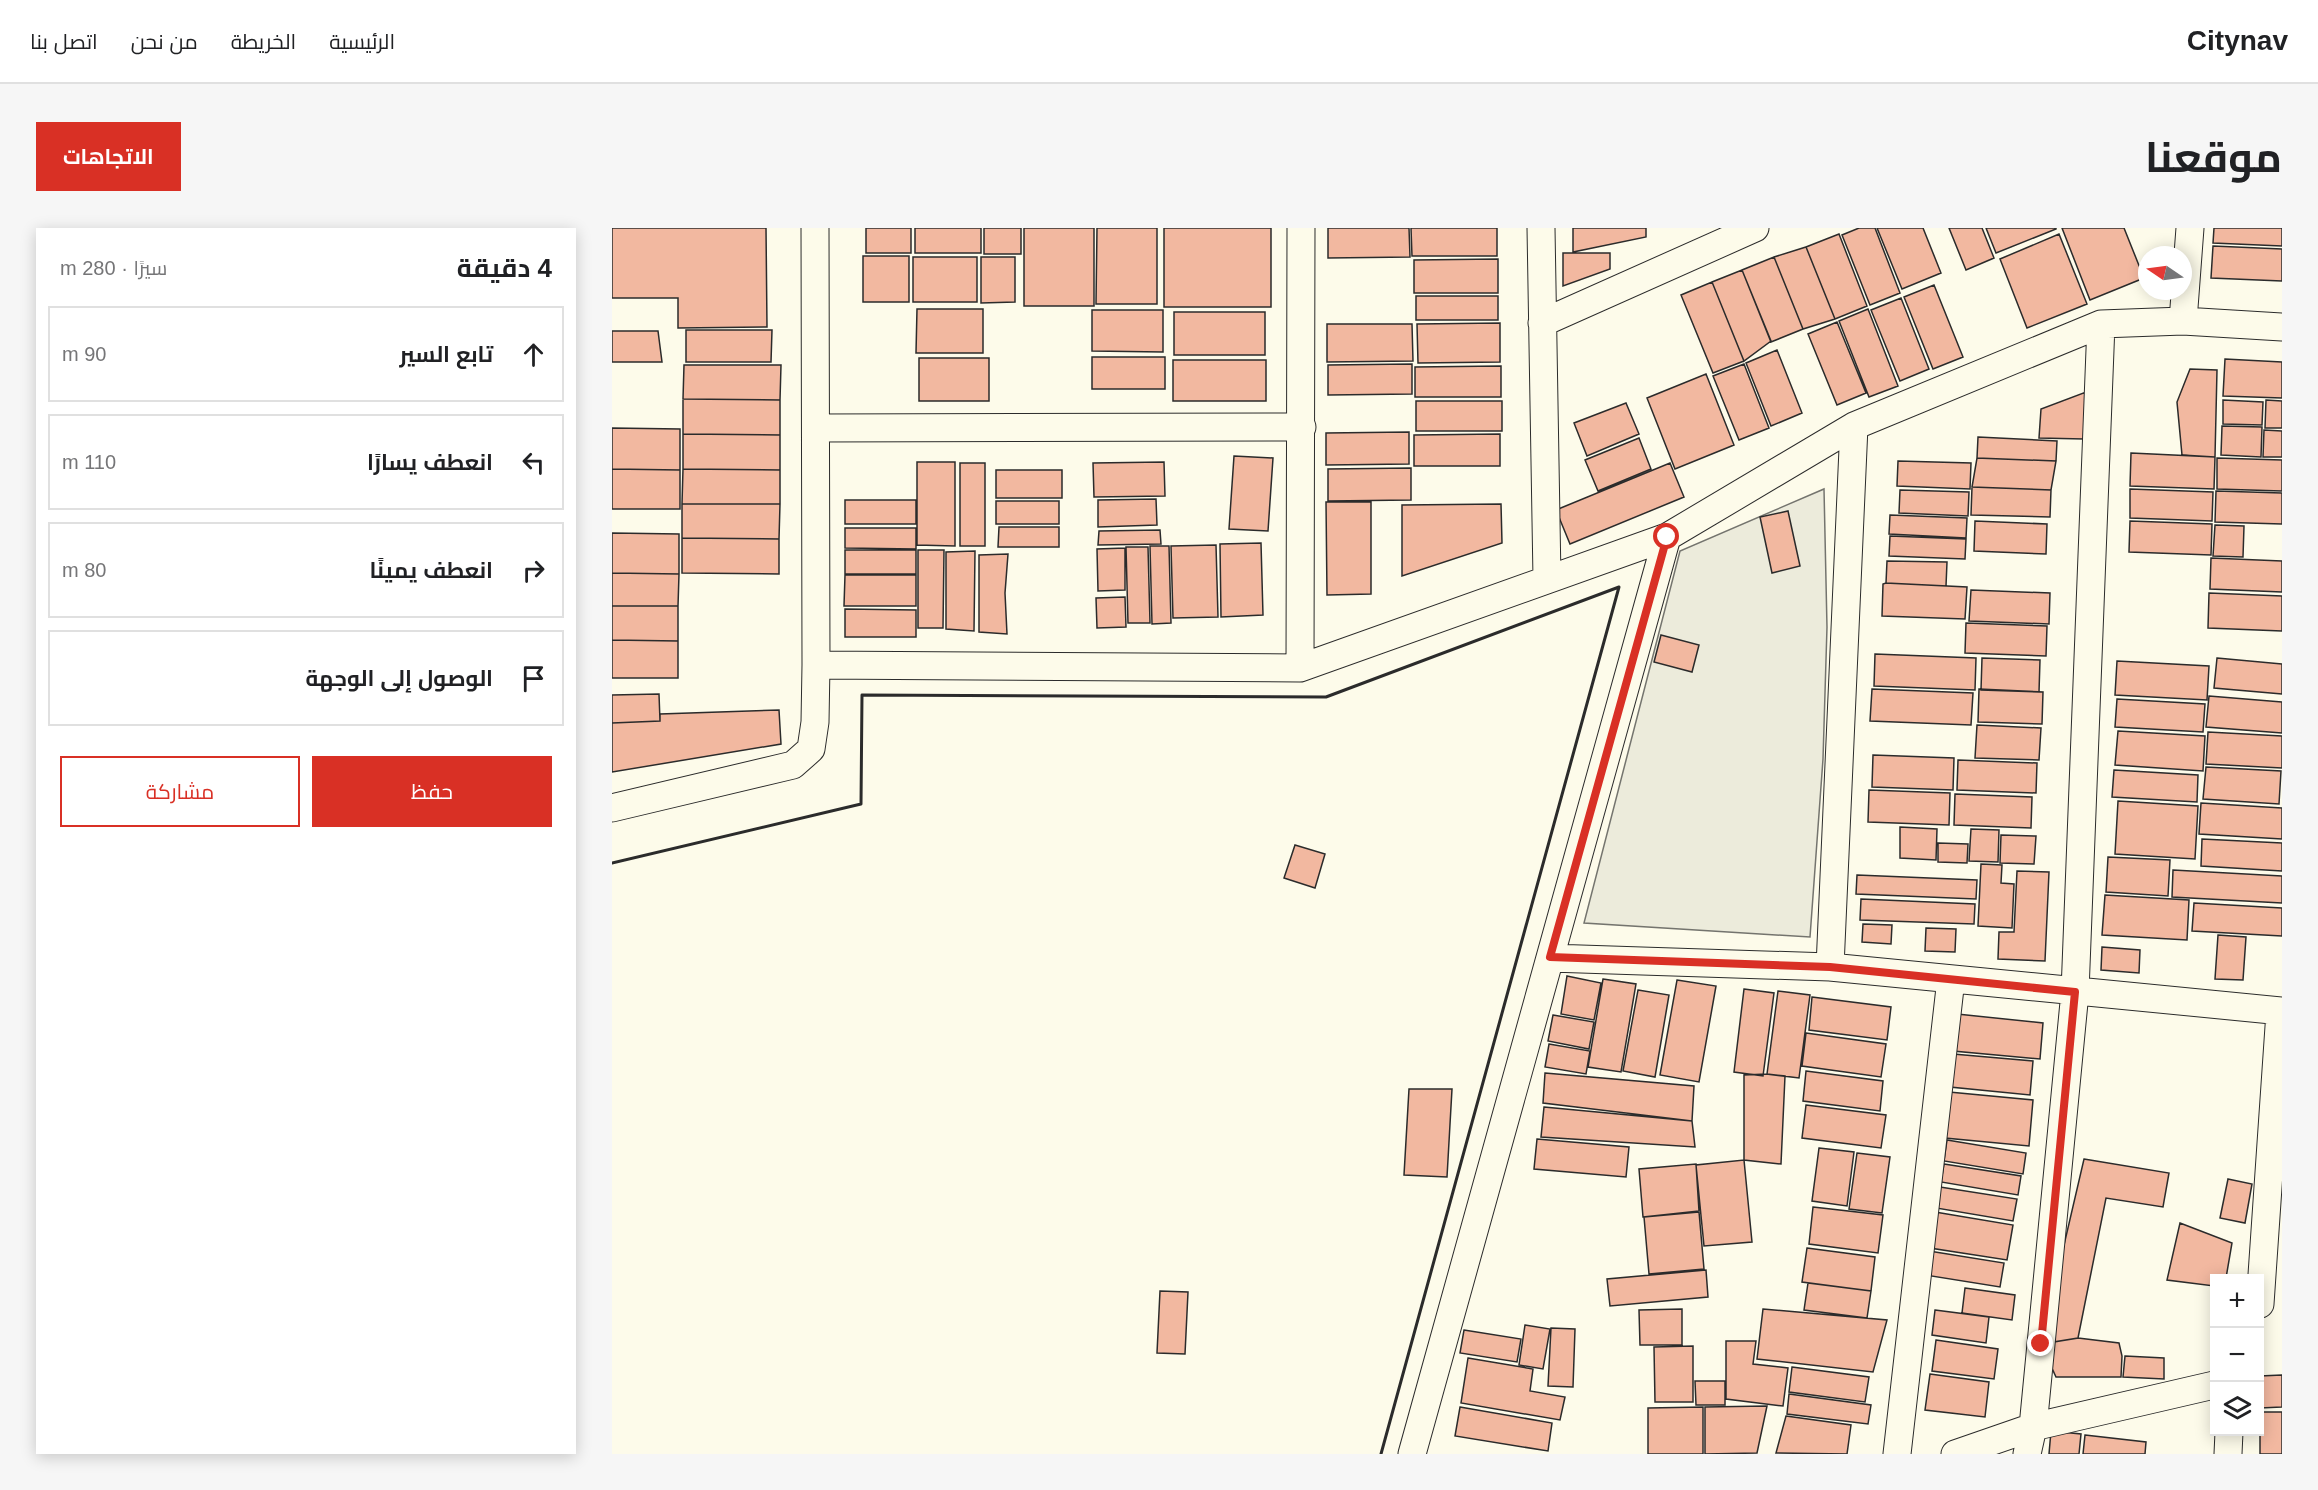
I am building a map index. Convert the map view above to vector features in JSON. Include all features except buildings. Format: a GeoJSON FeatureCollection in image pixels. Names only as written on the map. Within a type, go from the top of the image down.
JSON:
{"type":"FeatureCollection","features":[{"type":"Feature","properties":{"kind":"street"},"geometry":{"type":"LineString","coordinates":[[612,808],[794,765],[811,749],[815,722],[816,665],[815,228]]}},
{"type":"Feature","properties":{"kind":"street"},"geometry":{"type":"LineString","coordinates":[[1300,668],[1301,228]]}},
{"type":"Feature","properties":{"kind":"street"},"geometry":{"type":"LineString","coordinates":[[1541,228],[1547,579]]}},
{"type":"Feature","properties":{"kind":"street"},"geometry":{"type":"LineString","coordinates":[[1542,323],[1755,228]]}},
{"type":"Feature","properties":{"kind":"street"},"geometry":{"type":"LineString","coordinates":[[2183,321],[2190,228]]}},
{"type":"Feature","properties":{"kind":"street"},"geometry":{"type":"LineString","coordinates":[[816,665],[1300,668],[1667,537],[1854,426],[2101,324],[2183,321],[2282,327]]}},
{"type":"Feature","properties":{"kind":"street"},"geometry":{"type":"LineString","coordinates":[[2027,1454],[2032,1427],[2075,992],[2101,324]]}},
{"type":"Feature","properties":{"kind":"street"},"geometry":{"type":"LineString","coordinates":[[1830,967],[1854,426]]}},
{"type":"Feature","properties":{"kind":"street"},"geometry":{"type":"LineString","coordinates":[[816,428],[1302,427]]}},
{"type":"Feature","properties":{"kind":"street"},"geometry":{"type":"LineString","coordinates":[[1412,1454],[1667,537]]}},
{"type":"Feature","properties":{"kind":"street"},"geometry":{"type":"LineString","coordinates":[[1550,957],[1830,967],[2281,1011],[2261,1274]]}},
{"type":"Feature","properties":{"kind":"street"},"geometry":{"type":"LineString","coordinates":[[1897,1454],[1951,979]]}},
{"type":"Feature","properties":{"kind":"street"},"geometry":{"type":"LineString","coordinates":[[2264,1301],[2282,1288]]}},
{"type":"Feature","properties":{"kind":"street"},"geometry":{"type":"LineString","coordinates":[[1955,1454],[2032,1427],[2210,1386]]}},
{"type":"Feature","properties":{"kind":"street"},"geometry":{"type":"LineString","coordinates":[[2228,1454],[2229,1436]]}},
{"type":"Feature","properties":{"kind":"shaded area"},"geometry":{"type":"Polygon","coordinates":[[[1824,489],[1827,627],[1823,759],[1810,937],[1584,923],[1680,551],[1824,489]]]}},
{"type":"Feature","properties":{"kind":"wall"},"geometry":{"type":"LineString","coordinates":[[612,863],[861,804],[862,695],[1326,697],[1619,587],[1381,1454]]}},
{"type":"Feature","properties":{"kind":"route"},"geometry":{"type":"LineString","coordinates":[[1667,537],[1550,957],[1830,967],[2075,992],[2041,1344]]}}]}
